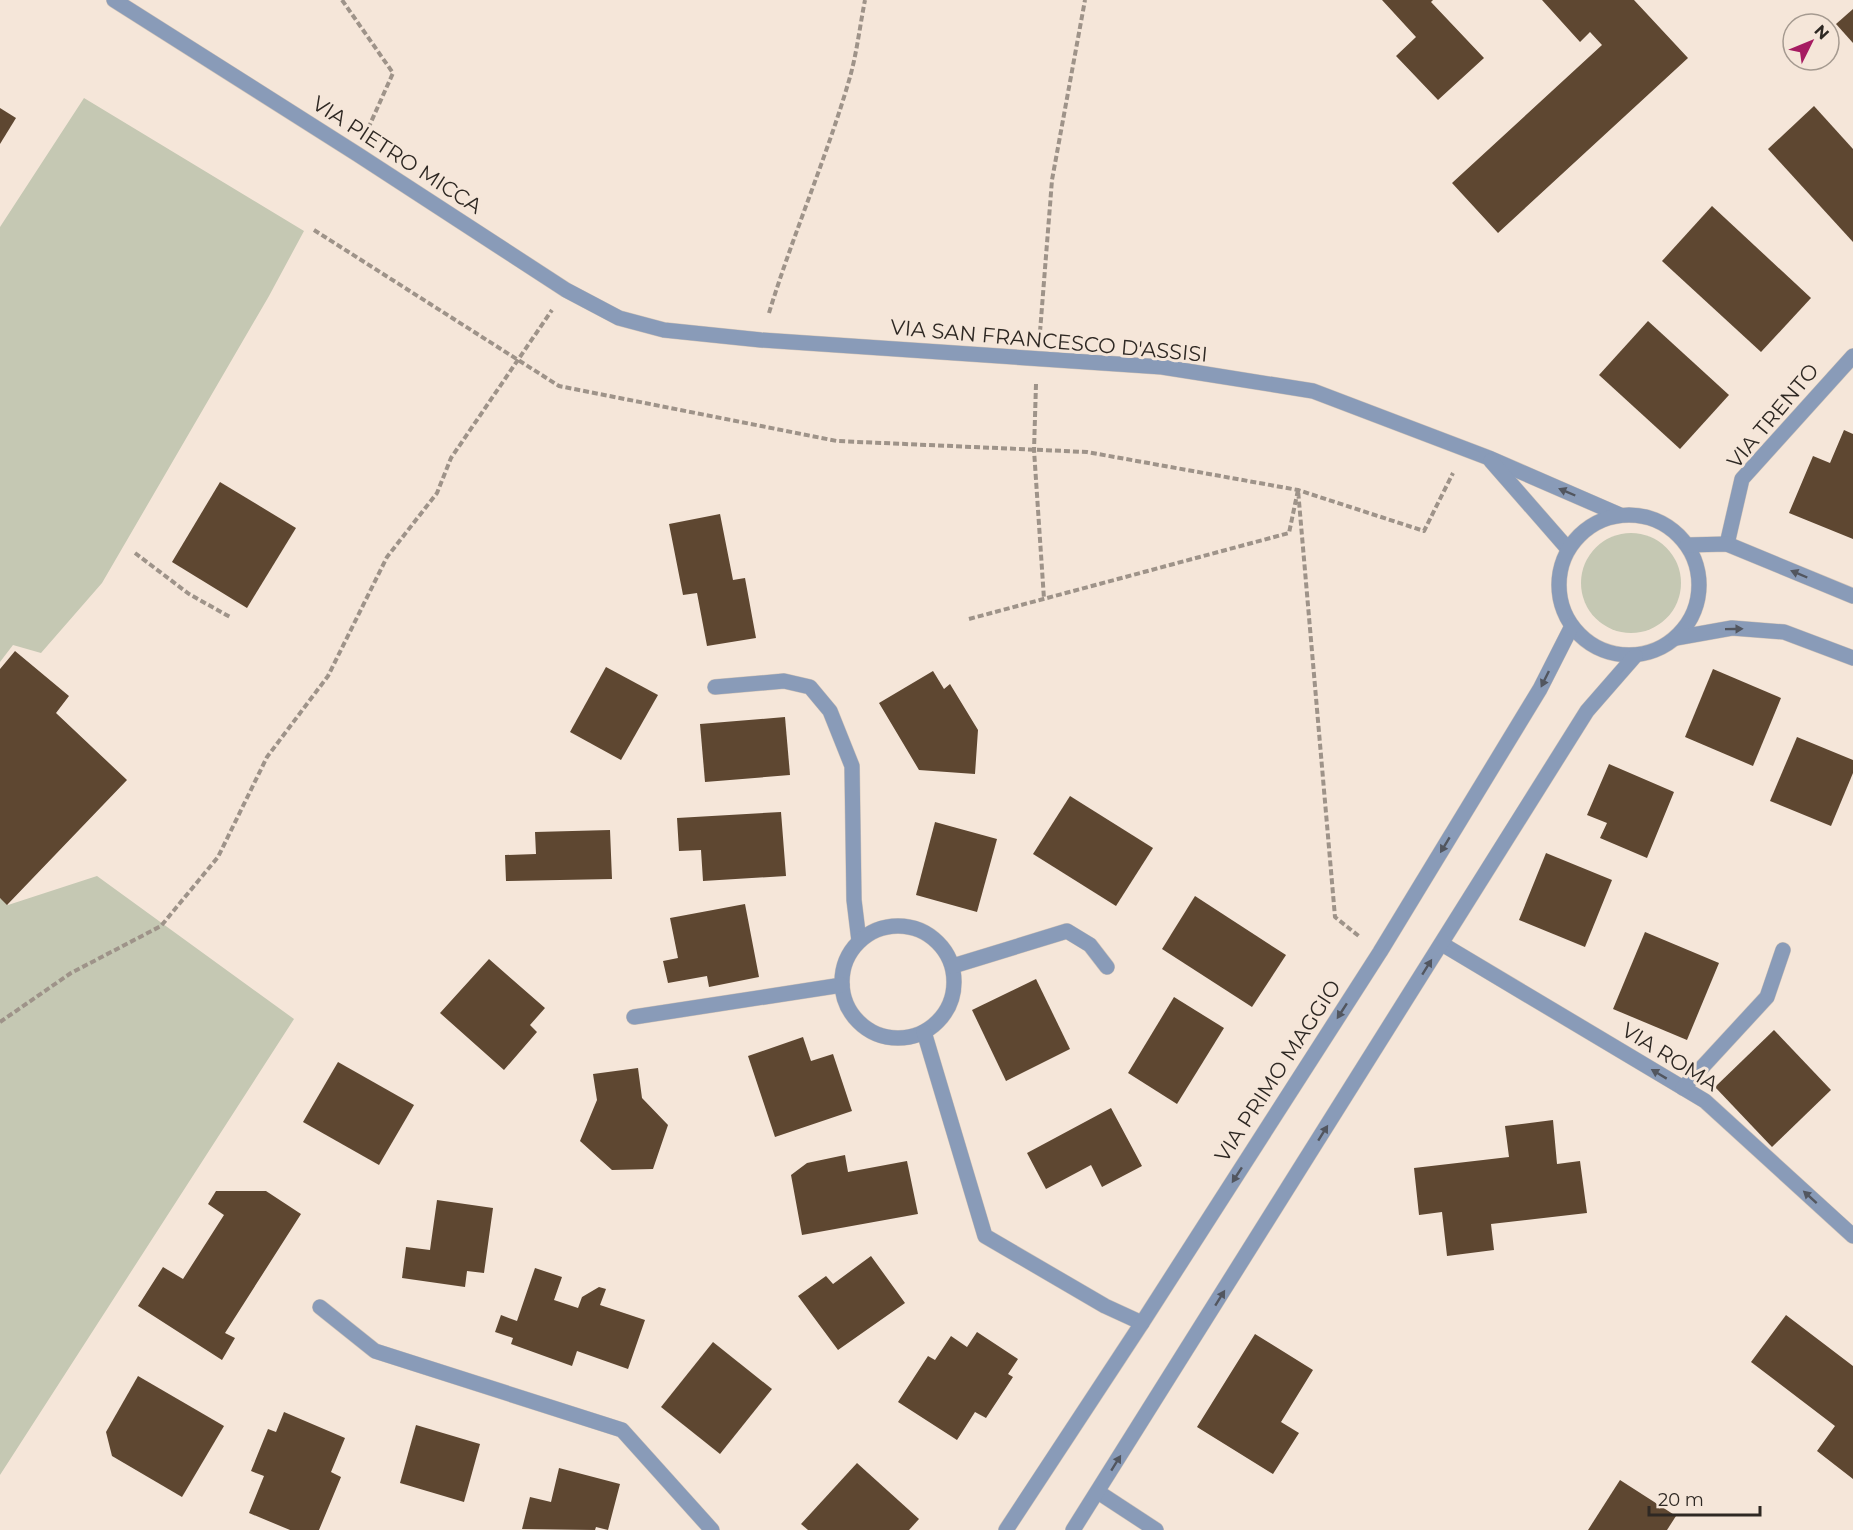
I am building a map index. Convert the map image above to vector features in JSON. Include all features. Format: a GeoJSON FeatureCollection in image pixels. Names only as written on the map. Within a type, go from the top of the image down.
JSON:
{"type":"FeatureCollection","features":[{"type":"Feature","properties":{"kind":"street","name":"VIA PIETRO MICCA"},"geometry":{"type":"LineString","coordinates":[[114,0],[566,290],[619,318],[664,330]]}},
{"type":"Feature","properties":{"kind":"street","name":"VIA SAN FRANCESCO D'ASSISI"},"geometry":{"type":"LineString","coordinates":[[664,330],[1162,367],[1312,391],[1489,458],[1620,515]]}},
{"type":"Feature","properties":{"kind":"street","name":"VIA TRENTO"},"geometry":{"type":"LineString","coordinates":[[1727,544],[1742,479],[1853,356]]}},
{"type":"Feature","properties":{"kind":"street"},"geometry":{"type":"LineString","coordinates":[[1489,458],[1568,549]]}},
{"type":"Feature","properties":{"kind":"street"},"geometry":{"type":"LineString","coordinates":[[1620,515],[1640,515],[1658,521],[1674,531],[1687,545],[1696,563],[1700,583],[1697,603],[1689,622],[1676,638],[1657,650],[1635,656],[1611,653],[1588,643],[1572,626],[1562,608],[1558,588],[1560,568],[1568,549],[1581,532],[1599,521],[1620,515]]}},
{"type":"Feature","properties":{"kind":"street"},"geometry":{"type":"LineString","coordinates":[[1687,545],[1727,544],[1853,597]]}},
{"type":"Feature","properties":{"kind":"street","name":"VIA PRIMO MAGGIO"},"geometry":{"type":"LineString","coordinates":[[1006,1530],[1380,952],[1540,689],[1572,626]]}},
{"type":"Feature","properties":{"kind":"street"},"geometry":{"type":"LineString","coordinates":[[1676,638],[1732,628],[1784,633],[1853,658]]}},
{"type":"Feature","properties":{"kind":"street"},"geometry":{"type":"LineString","coordinates":[[1073,1530],[1587,711],[1635,656]]}},
{"type":"Feature","properties":{"kind":"street"},"geometry":{"type":"LineString","coordinates":[[715,687],[784,681],[810,687],[830,711],[852,766],[854,900],[859,940]]}},
{"type":"Feature","properties":{"kind":"street"},"geometry":{"type":"LineString","coordinates":[[894,925],[914,927],[931,935],[945,949],[953,966],[956,986],[950,1005],[940,1021],[924,1032],[907,1038],[888,1038],[870,1031],[856,1020],[846,1003],[842,985],[843,969],[849,953],[859,940],[875,930],[894,925]]}},
{"type":"Feature","properties":{"kind":"street"},"geometry":{"type":"LineString","coordinates":[[953,966],[1067,931],[1090,945],[1107,967]]}},
{"type":"Feature","properties":{"kind":"street","name":"VIA ROMA"},"geometry":{"type":"LineString","coordinates":[[1442,944],[1705,1101],[1853,1236]]}},
{"type":"Feature","properties":{"kind":"street"},"geometry":{"type":"LineString","coordinates":[[1683,1088],[1767,997],[1783,951]]}},
{"type":"Feature","properties":{"kind":"street"},"geometry":{"type":"LineString","coordinates":[[634,1017],[842,985]]}},
{"type":"Feature","properties":{"kind":"street"},"geometry":{"type":"LineString","coordinates":[[924,1032],[985,1236],[1105,1306],[1142,1323]]}},
{"type":"Feature","properties":{"kind":"street"},"geometry":{"type":"LineString","coordinates":[[320,1307],[375,1351],[622,1430],[712,1530]]}},
{"type":"Feature","properties":{"kind":"street"},"geometry":{"type":"LineString","coordinates":[[1098,1492],[1156,1530]]}},
{"type":"Feature","properties":{"kind":"path"},"geometry":{"type":"LineString","coordinates":[[342,0],[393,73],[357,154]]}},
{"type":"Feature","properties":{"kind":"path"},"geometry":{"type":"LineString","coordinates":[[761,339],[779,279],[811,196],[851,75],[865,0]]}},
{"type":"Feature","properties":{"kind":"path"},"geometry":{"type":"LineString","coordinates":[[1044,599],[1034,450],[1037,358],[1053,180],[1085,0]]}},
{"type":"Feature","properties":{"kind":"path"},"geometry":{"type":"LineString","coordinates":[[314,230],[559,386],[837,441],[1087,452],[1298,490],[1424,531],[1464,450]]}},
{"type":"Feature","properties":{"kind":"path"},"geometry":{"type":"LineString","coordinates":[[0,1022],[71,973],[161,926],[218,857],[267,758],[328,676],[387,557],[437,493],[451,458],[566,290]]}},
{"type":"Feature","properties":{"kind":"path"},"geometry":{"type":"LineString","coordinates":[[969,619],[1289,533],[1298,490]]}},
{"type":"Feature","properties":{"kind":"path"},"geometry":{"type":"LineString","coordinates":[[1298,490],[1335,917],[1380,952]]}},
{"type":"Feature","properties":{"kind":"path"},"geometry":{"type":"LineString","coordinates":[[135,553],[189,594],[230,617]]}},
{"type":"Feature","properties":{"kind":"green space"},"geometry":{"type":"Polygon","coordinates":[[[84,98],[304,231],[269,296],[102,583],[41,653],[13,645],[0,662],[0,227],[84,98]]]}},
{"type":"Feature","properties":{"kind":"green space"},"geometry":{"type":"Polygon","coordinates":[[[1631,533],[1650,536],[1667,547],[1678,564],[1681,583],[1678,602],[1667,619],[1650,630],[1631,633],[1612,630],[1595,619],[1584,602],[1581,583],[1584,564],[1595,547],[1612,536],[1631,533]]]}},
{"type":"Feature","properties":{"kind":"green space"},"geometry":{"type":"Polygon","coordinates":[[[97,876],[294,1019],[0,1475],[0,898],[8,905],[97,876]]]}},
{"type":"Feature","properties":{"kind":"building"},"geometry":{"type":"Polygon","coordinates":[[[1382,0],[1433,0],[1431,2],[1484,58],[1438,100],[1396,56],[1416,37],[1382,0]]]}},
{"type":"Feature","properties":{"kind":"building"},"geometry":{"type":"Polygon","coordinates":[[[1542,0],[1634,0],[1688,58],[1498,233],[1452,183],[1602,45],[1590,32],[1580,42],[1542,0]]]}},
{"type":"Feature","properties":{"kind":"building"},"geometry":{"type":"Polygon","coordinates":[[[1853,9],[1853,43],[1841,30],[1841,20],[1853,9]]]}},
{"type":"Feature","properties":{"kind":"building"},"geometry":{"type":"Polygon","coordinates":[[[1814,106],[1853,149],[1853,242],[1768,149],[1814,106]]]}},
{"type":"Feature","properties":{"kind":"building"},"geometry":{"type":"Polygon","coordinates":[[[0,108],[16,118],[0,144],[0,108]]]}},
{"type":"Feature","properties":{"kind":"building"},"geometry":{"type":"Polygon","coordinates":[[[1712,206],[1811,298],[1761,352],[1662,261],[1712,206]]]}},
{"type":"Feature","properties":{"kind":"building"},"geometry":{"type":"Polygon","coordinates":[[[1648,321],[1729,395],[1680,449],[1599,375],[1648,321]]]}},
{"type":"Feature","properties":{"kind":"building"},"geometry":{"type":"Polygon","coordinates":[[[1844,430],[1853,434],[1853,539],[1789,513],[1813,456],[1830,463],[1844,430]]]}},
{"type":"Feature","properties":{"kind":"building"},"geometry":{"type":"Polygon","coordinates":[[[220,482],[296,528],[247,608],[172,562],[220,482]]]}},
{"type":"Feature","properties":{"kind":"building"},"geometry":{"type":"Polygon","coordinates":[[[720,514],[733,580],[745,578],[756,638],[707,646],[697,593],[683,595],[669,524],[720,514]]]}},
{"type":"Feature","properties":{"kind":"building"},"geometry":{"type":"Polygon","coordinates":[[[15,651],[69,696],[56,713],[127,780],[7,905],[0,898],[0,669],[15,651]]]}},
{"type":"Feature","properties":{"kind":"building"},"geometry":{"type":"Polygon","coordinates":[[[606,667],[658,695],[621,760],[570,732],[606,667]]]}},
{"type":"Feature","properties":{"kind":"building"},"geometry":{"type":"Polygon","coordinates":[[[1713,669],[1781,698],[1753,766],[1685,737],[1713,669]]]}},
{"type":"Feature","properties":{"kind":"building"},"geometry":{"type":"Polygon","coordinates":[[[933,671],[944,689],[950,684],[978,730],[975,774],[919,770],[879,703],[933,671]]]}},
{"type":"Feature","properties":{"kind":"building"},"geometry":{"type":"Polygon","coordinates":[[[785,717],[790,775],[705,782],[700,724],[785,717]]]}},
{"type":"Feature","properties":{"kind":"building"},"geometry":{"type":"Polygon","coordinates":[[[1797,737],[1853,760],[1853,773],[1831,826],[1770,801],[1797,737]]]}},
{"type":"Feature","properties":{"kind":"building"},"geometry":{"type":"Polygon","coordinates":[[[1609,764],[1674,792],[1647,858],[1600,838],[1607,823],[1587,815],[1609,764]]]}},
{"type":"Feature","properties":{"kind":"building"},"geometry":{"type":"Polygon","coordinates":[[[1070,796],[1153,848],[1116,906],[1033,854],[1070,796]]]}},
{"type":"Feature","properties":{"kind":"building"},"geometry":{"type":"Polygon","coordinates":[[[781,812],[786,876],[703,881],[701,850],[679,851],[677,818],[781,812]]]}},
{"type":"Feature","properties":{"kind":"building"},"geometry":{"type":"Polygon","coordinates":[[[935,822],[997,839],[977,912],[916,895],[935,822]]]}},
{"type":"Feature","properties":{"kind":"building"},"geometry":{"type":"Polygon","coordinates":[[[610,830],[612,879],[506,881],[505,855],[536,854],[535,832],[610,830]]]}},
{"type":"Feature","properties":{"kind":"building"},"geometry":{"type":"Polygon","coordinates":[[[1546,853],[1612,880],[1585,947],[1519,920],[1546,853]]]}},
{"type":"Feature","properties":{"kind":"building"},"geometry":{"type":"Polygon","coordinates":[[[1195,896],[1286,955],[1252,1007],[1162,949],[1195,896]]]}},
{"type":"Feature","properties":{"kind":"building"},"geometry":{"type":"Polygon","coordinates":[[[745,904],[759,977],[709,987],[707,976],[668,983],[663,961],[678,958],[670,918],[745,904]]]}},
{"type":"Feature","properties":{"kind":"building"},"geometry":{"type":"Polygon","coordinates":[[[1645,932],[1719,963],[1687,1040],[1613,1009],[1645,932]]]}},
{"type":"Feature","properties":{"kind":"building"},"geometry":{"type":"Polygon","coordinates":[[[489,959],[545,1008],[530,1025],[537,1032],[504,1070],[440,1013],[489,959]]]}},
{"type":"Feature","properties":{"kind":"building"},"geometry":{"type":"Polygon","coordinates":[[[1036,979],[1070,1049],[1006,1081],[972,1010],[1036,979]]]}},
{"type":"Feature","properties":{"kind":"building"},"geometry":{"type":"Polygon","coordinates":[[[1174,997],[1224,1028],[1177,1104],[1128,1073],[1174,997]]]}},
{"type":"Feature","properties":{"kind":"building"},"geometry":{"type":"Polygon","coordinates":[[[1774,1030],[1831,1090],[1772,1147],[1715,1087],[1774,1030]]]}},
{"type":"Feature","properties":{"kind":"building"},"geometry":{"type":"Polygon","coordinates":[[[803,1037],[811,1061],[833,1054],[852,1111],[775,1137],[748,1056],[803,1037]]]}},
{"type":"Feature","properties":{"kind":"building"},"geometry":{"type":"Polygon","coordinates":[[[338,1062],[414,1105],[379,1165],[303,1122],[338,1062]]]}},
{"type":"Feature","properties":{"kind":"building"},"geometry":{"type":"Polygon","coordinates":[[[638,1068],[642,1098],[668,1125],[653,1169],[612,1170],[580,1141],[597,1100],[593,1074],[638,1068]]]}},
{"type":"Feature","properties":{"kind":"building"},"geometry":{"type":"Polygon","coordinates":[[[1111,1108],[1142,1166],[1102,1187],[1091,1165],[1046,1189],[1027,1153],[1111,1108]]]}},
{"type":"Feature","properties":{"kind":"building"},"geometry":{"type":"Polygon","coordinates":[[[1553,1120],[1557,1164],[1580,1161],[1587,1213],[1491,1224],[1494,1250],[1447,1256],[1442,1212],[1419,1215],[1414,1168],[1509,1157],[1505,1126],[1553,1120]]]}},
{"type":"Feature","properties":{"kind":"building"},"geometry":{"type":"Polygon","coordinates":[[[845,1155],[848,1172],[907,1161],[918,1214],[802,1235],[791,1175],[807,1163],[845,1155]]]}},
{"type":"Feature","properties":{"kind":"building"},"geometry":{"type":"Polygon","coordinates":[[[216,1191],[266,1191],[301,1214],[225,1333],[235,1338],[222,1360],[138,1306],[163,1267],[183,1279],[224,1215],[208,1204],[216,1191]]]}},
{"type":"Feature","properties":{"kind":"building"},"geometry":{"type":"Polygon","coordinates":[[[437,1200],[493,1208],[484,1273],[467,1271],[465,1287],[402,1278],[406,1247],[430,1250],[437,1200]]]}},
{"type":"Feature","properties":{"kind":"building"},"geometry":{"type":"Polygon","coordinates":[[[871,1256],[905,1303],[838,1350],[798,1296],[826,1276],[833,1284],[871,1256]]]}},
{"type":"Feature","properties":{"kind":"building"},"geometry":{"type":"Polygon","coordinates":[[[535,1268],[562,1277],[554,1300],[578,1308],[582,1297],[599,1287],[606,1289],[600,1305],[645,1320],[628,1369],[577,1351],[572,1366],[511,1344],[513,1338],[495,1332],[501,1315],[517,1321],[535,1268]]]}},
{"type":"Feature","properties":{"kind":"building"},"geometry":{"type":"Polygon","coordinates":[[[1786,1315],[1853,1366],[1853,1479],[1817,1451],[1835,1426],[1751,1362],[1786,1315]]]}},
{"type":"Feature","properties":{"kind":"building"},"geometry":{"type":"Polygon","coordinates":[[[977,1332],[1018,1359],[1008,1374],[1013,1377],[986,1418],[975,1412],[957,1440],[898,1402],[928,1356],[935,1360],[951,1336],[967,1347],[977,1332]]]}},
{"type":"Feature","properties":{"kind":"building"},"geometry":{"type":"Polygon","coordinates":[[[1255,1334],[1313,1370],[1281,1422],[1299,1433],[1273,1474],[1197,1427],[1255,1334]]]}},
{"type":"Feature","properties":{"kind":"building"},"geometry":{"type":"Polygon","coordinates":[[[713,1342],[772,1389],[720,1454],[661,1407],[713,1342]]]}},
{"type":"Feature","properties":{"kind":"building"},"geometry":{"type":"Polygon","coordinates":[[[138,1376],[224,1426],[182,1497],[112,1456],[106,1432],[138,1376]]]}},
{"type":"Feature","properties":{"kind":"building"},"geometry":{"type":"Polygon","coordinates":[[[284,1412],[345,1438],[331,1472],[341,1477],[319,1530],[290,1530],[249,1513],[264,1476],[251,1471],[268,1429],[276,1432],[284,1412]]]}},
{"type":"Feature","properties":{"kind":"building"},"geometry":{"type":"Polygon","coordinates":[[[416,1425],[480,1444],[464,1502],[400,1483],[416,1425]]]}},
{"type":"Feature","properties":{"kind":"building"},"geometry":{"type":"Polygon","coordinates":[[[857,1463],[919,1519],[909,1530],[808,1530],[801,1524],[857,1463]]]}},
{"type":"Feature","properties":{"kind":"building"},"geometry":{"type":"Polygon","coordinates":[[[559,1468],[620,1484],[608,1530],[596,1527],[595,1530],[522,1529],[530,1497],[551,1502],[559,1468]]]}},
{"type":"Feature","properties":{"kind":"building"},"geometry":{"type":"Polygon","coordinates":[[[1620,1480],[1676,1516],[1667,1530],[1588,1530],[1620,1480]]]}}]}
